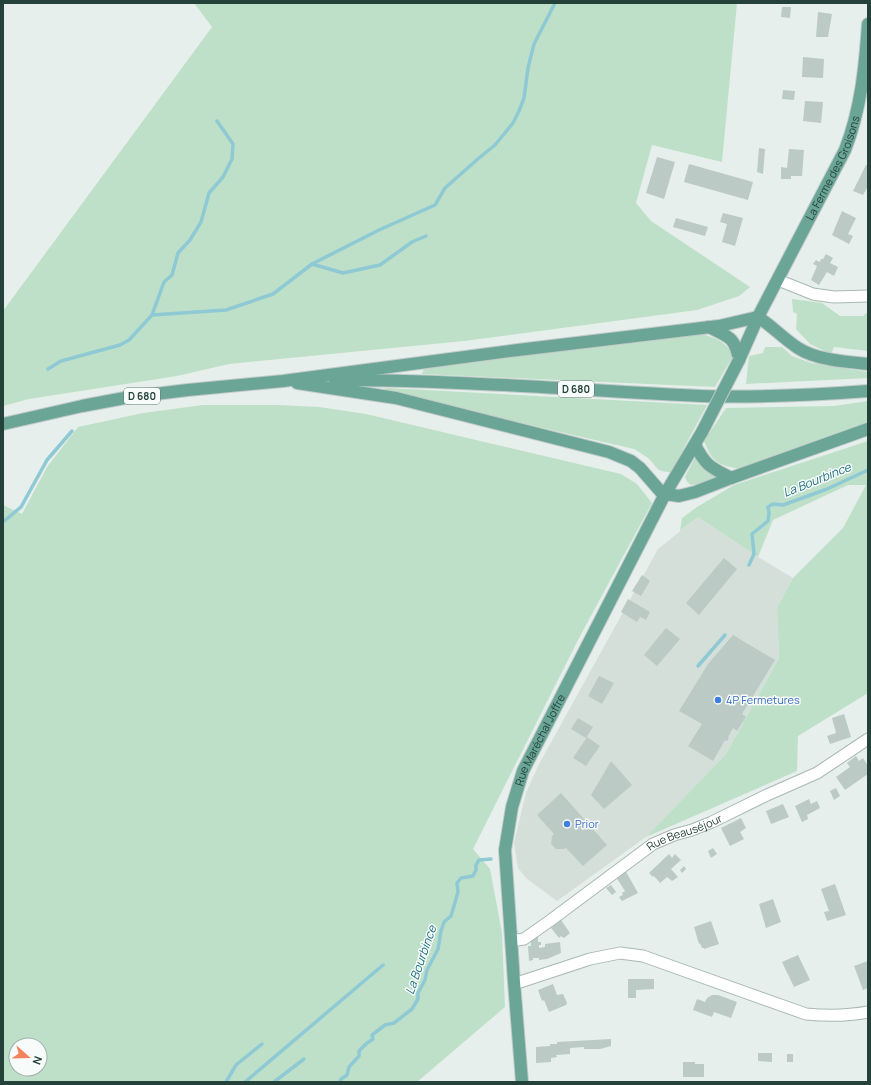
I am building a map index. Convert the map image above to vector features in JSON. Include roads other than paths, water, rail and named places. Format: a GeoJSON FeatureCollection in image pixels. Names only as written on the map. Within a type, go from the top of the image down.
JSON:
{"type":"FeatureCollection","features":[{"type":"Feature","properties":{"kind":"main road","name":"La Ferme des Groisons"},"geometry":{"type":"LineString","coordinates":[[739,360],[758,317],[845,150],[852,133],[862,91],[868,24]]}},
{"type":"Feature","properties":{"kind":"main road"},"geometry":{"type":"LineString","coordinates":[[283,381],[518,350],[720,326],[758,317],[797,348],[809,354],[850,363],[868,364]]}},
{"type":"Feature","properties":{"kind":"main road"},"geometry":{"type":"LineString","coordinates":[[708,327],[727,335],[736,346],[739,360]]}},
{"type":"Feature","properties":{"kind":"main road","name":"Rue Maréchal Joffre"},"geometry":{"type":"LineString","coordinates":[[522,1082],[511,941],[506,850],[512,807],[523,771],[665,494],[695,445],[739,360]]}},
{"type":"Feature","properties":{"kind":"main road","name":"D 680"},"geometry":{"type":"LineString","coordinates":[[3,424],[130,397],[283,381],[387,380],[631,391],[702,396],[802,396],[868,391]]}},
{"type":"Feature","properties":{"kind":"main road"},"geometry":{"type":"LineString","coordinates":[[283,381],[396,398],[608,452],[631,461],[640,468],[656,487],[665,494],[678,496],[695,492],[868,428]]}},
{"type":"Feature","properties":{"kind":"main road"},"geometry":{"type":"LineString","coordinates":[[695,445],[711,468],[731,478]]}},
{"type":"Feature","properties":{"kind":"street"},"geometry":{"type":"LineString","coordinates":[[778,280],[814,294],[834,297],[868,296]]}},
{"type":"Feature","properties":{"kind":"street","name":"Rue Beauséjour"},"geometry":{"type":"LineString","coordinates":[[511,941],[524,938],[551,920],[653,844],[712,822],[767,795],[817,773],[868,739]]}},
{"type":"Feature","properties":{"kind":"street"},"geometry":{"type":"LineString","coordinates":[[514,982],[520,982],[590,959],[620,953],[643,956],[806,1014],[845,1016],[868,1012]]}},
{"type":"Feature","properties":{"kind":"waterway"},"geometry":{"type":"LineString","coordinates":[[48,369],[61,361],[120,345],[129,340],[152,315],[226,310],[273,294],[312,264],[379,230],[435,205],[445,188],[495,145],[513,123],[524,98],[528,68],[534,44],[555,3]]}},
{"type":"Feature","properties":{"kind":"waterway"},"geometry":{"type":"LineString","coordinates":[[152,315],[164,282],[172,275],[178,253],[190,240],[201,222],[209,193],[223,177],[232,159],[233,144],[217,121]]}},
{"type":"Feature","properties":{"kind":"waterway"},"geometry":{"type":"LineString","coordinates":[[312,264],[343,273],[380,265],[412,242],[426,236]]}},
{"type":"Feature","properties":{"kind":"waterway"},"geometry":{"type":"LineString","coordinates":[[3,522],[21,507],[47,460],[72,431]]}},
{"type":"Feature","properties":{"kind":"waterway","name":"La Bourbince"},"geometry":{"type":"LineString","coordinates":[[749,565],[754,554],[752,534],[768,521],[768,507],[773,504],[783,505],[827,489],[868,470]]}},
{"type":"Feature","properties":{"kind":"waterway","name":"La Bourbince"},"geometry":{"type":"LineString","coordinates":[[698,666],[725,635]]}},
{"type":"Feature","properties":{"kind":"waterway","name":"La Bourbince"},"geometry":{"type":"LineString","coordinates":[[340,1082],[341,1079],[347,1075],[349,1067],[359,1056],[359,1051],[373,1039],[372,1035],[385,1025],[394,1023],[412,1009],[418,999],[418,993],[425,980],[427,970],[438,949],[444,922],[451,916],[458,892],[457,883],[461,878],[473,876],[479,860],[491,859]]}},
{"type":"Feature","properties":{"kind":"waterway"},"geometry":{"type":"LineString","coordinates":[[245,1082],[383,965]]}},
{"type":"Feature","properties":{"kind":"waterway"},"geometry":{"type":"LineString","coordinates":[[226,1082],[236,1065],[262,1044]]}},
{"type":"Feature","properties":{"kind":"waterway"},"geometry":{"type":"LineString","coordinates":[[274,1082],[304,1059]]}},
{"type":"Feature","properties":{"kind":"place","name":"4P Fermetures"},"geometry":{"type":"Point","coordinates":[718,700]}},
{"type":"Feature","properties":{"kind":"place","name":"Prior"},"geometry":{"type":"Point","coordinates":[567,824]}}]}
